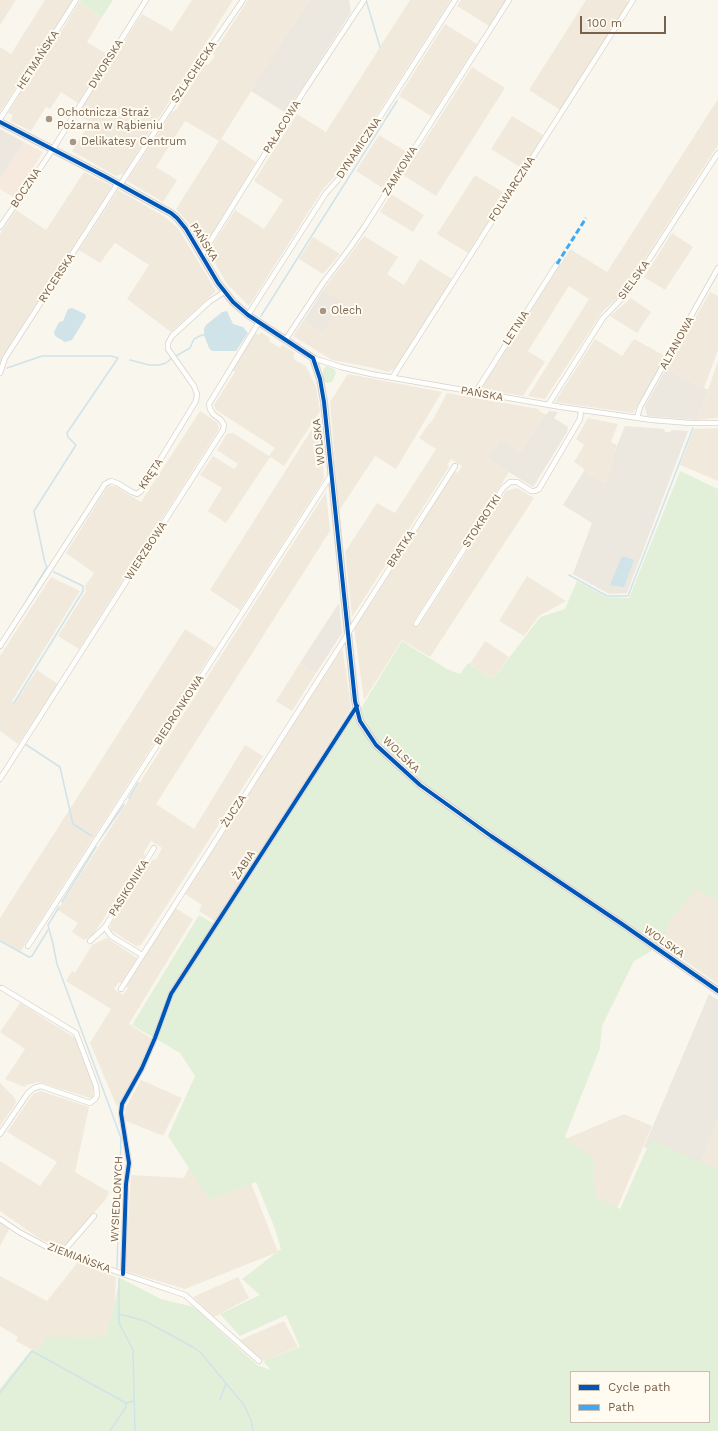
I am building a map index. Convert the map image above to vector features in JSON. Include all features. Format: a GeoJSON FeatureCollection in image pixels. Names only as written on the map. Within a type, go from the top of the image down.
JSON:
{"type":"FeatureCollection","features":[{"type":"Feature","properties":{"kind":"street","name":"HETMAŃSKA"},"geometry":{"type":"LineString","coordinates":[[0,120],[76,0]]}},
{"type":"Feature","properties":{"kind":"street","name":"DWORSKA"},"geometry":{"type":"LineString","coordinates":[[53,149],[146,0]]}},
{"type":"Feature","properties":{"kind":"street","name":"SZLACHECKA"},"geometry":{"type":"LineString","coordinates":[[119,184],[243,0]]}},
{"type":"Feature","properties":{"kind":"street","name":"PAŁACOWA"},"geometry":{"type":"LineString","coordinates":[[202,255],[304,91],[364,0]]}},
{"type":"Feature","properties":{"kind":"street","name":"DYNAMICZNA"},"geometry":{"type":"LineString","coordinates":[[248,315],[326,193],[344,173],[455,0]]}},
{"type":"Feature","properties":{"kind":"street","name":"ZAMKOWA"},"geometry":{"type":"LineString","coordinates":[[286,339],[323,283],[350,249],[509,0]]}},
{"type":"Feature","properties":{"kind":"street","name":"FOLWARCZNA"},"geometry":{"type":"LineString","coordinates":[[392,378],[633,0]]}},
{"type":"Feature","properties":{"kind":"street","name":"PAŃSKA"},"geometry":{"type":"LineString","coordinates":[[0,120],[119,184],[177,218],[190,235],[224,292],[233,302],[248,315],[313,358],[341,368],[474,393],[548,405],[637,418],[690,423],[718,423]]}},
{"type":"Feature","properties":{"kind":"street","name":"BOCZNA"},"geometry":{"type":"LineString","coordinates":[[0,227],[53,149]]}},
{"type":"Feature","properties":{"kind":"street","name":"SIELSKA"},"geometry":{"type":"LineString","coordinates":[[548,405],[603,318],[628,292],[718,153]]}},
{"type":"Feature","properties":{"kind":"street","name":"RYCERSKA"},"geometry":{"type":"LineString","coordinates":[[0,373],[5,358],[119,184]]}},
{"type":"Feature","properties":{"kind":"street","name":"LETNIA"},"geometry":{"type":"LineString","coordinates":[[474,393],[557,264]]}},
{"type":"Feature","properties":{"kind":"street","name":"ALTANOWA"},"geometry":{"type":"LineString","coordinates":[[637,418],[640,407],[718,268]]}},
{"type":"Feature","properties":{"kind":"street","name":"KRĘTA"},"geometry":{"type":"LineString","coordinates":[[0,646],[105,484],[111,482],[117,483],[137,494],[142,491],[194,407],[196,401],[197,394],[194,386],[168,349],[168,343],[172,336],[209,302],[224,292]]}},
{"type":"Feature","properties":{"kind":"street","name":"WIERZBOWA"},"geometry":{"type":"LineString","coordinates":[[0,780],[223,430],[224,425],[221,420],[213,414],[209,404],[259,322]]}},
{"type":"Feature","properties":{"kind":"street","name":"WOLSKA"},"geometry":{"type":"LineString","coordinates":[[313,358],[322,390],[348,632],[360,721],[376,745],[420,785],[491,836],[718,991]]}},
{"type":"Feature","properties":{"kind":"street","name":"STOKROTKI"},"geometry":{"type":"LineString","coordinates":[[416,624],[503,488],[510,482],[517,482],[531,491],[539,489],[580,419],[581,410]]}},
{"type":"Feature","properties":{"kind":"street","name":"BRATKA"},"geometry":{"type":"LineString","coordinates":[[348,632],[454,466]]}},
{"type":"Feature","properties":{"kind":"street","name":"BIEDRONKOWA"},"geometry":{"type":"LineString","coordinates":[[28,946],[331,475]]}},
{"type":"Feature","properties":{"kind":"street","name":"ŻUCZA"},"geometry":{"type":"LineString","coordinates":[[121,989],[348,632]]}},
{"type":"Feature","properties":{"kind":"street","name":"ŻABIA"},"geometry":{"type":"LineString","coordinates":[[156,1038],[171,994],[357,706]]}},
{"type":"Feature","properties":{"kind":"street","name":"PASIKONIKA"},"geometry":{"type":"LineString","coordinates":[[90,941],[105,927],[154,848]]}},
{"type":"Feature","properties":{"kind":"street","name":"PASIKONIKA"},"geometry":{"type":"LineString","coordinates":[[105,927],[111,936],[142,955]]}},
{"type":"Feature","properties":{"kind":"street"},"geometry":{"type":"LineString","coordinates":[[0,1134],[28,1093],[34,1088],[41,1086],[90,1103],[95,1100],[97,1095],[96,1086],[76,1033],[2,988]]}},
{"type":"Feature","properties":{"kind":"street","name":"WYSIEDLONYCH"},"geometry":{"type":"LineString","coordinates":[[122,1274],[126,1184],[129,1163],[121,1113],[122,1104],[142,1068],[156,1038]]}},
{"type":"Feature","properties":{"kind":"street"},"geometry":{"type":"LineString","coordinates":[[63,1252],[94,1216]]}},
{"type":"Feature","properties":{"kind":"street","name":"ZIEMIAŃSKA"},"geometry":{"type":"LineString","coordinates":[[0,1219],[18,1232],[63,1252],[185,1295],[259,1361]]}},
{"type":"Feature","properties":{"kind":"shaded area"},"geometry":{"type":"Polygon","coordinates":[[[0,0],[16,0],[0,25],[0,0]]]}},
{"type":"Feature","properties":{"kind":"shaded area"},"geometry":{"type":"Polygon","coordinates":[[[45,0],[73,0],[0,112],[0,47],[11,54],[45,0]]]}},
{"type":"Feature","properties":{"kind":"shaded area"},"geometry":{"type":"Polygon","coordinates":[[[192,0],[233,0],[124,173],[116,176],[72,151],[90,122],[77,115],[142,14],[172,31],[192,0]]]}},
{"type":"Feature","properties":{"kind":"shaded area"},"geometry":{"type":"Polygon","coordinates":[[[248,0],[309,0],[221,139],[256,162],[209,240],[200,242],[188,222],[176,209],[219,141],[185,121],[156,167],[177,180],[163,202],[127,181],[172,112],[176,110],[205,64],[208,65],[215,56],[213,54],[248,0]]]}},
{"type":"Feature","properties":{"kind":"shaded area"},"geometry":{"type":"Polygon","coordinates":[[[309,0],[349,0],[351,12],[286,113],[251,91],[309,0]]]}},
{"type":"Feature","properties":{"kind":"shaded area"},"geometry":{"type":"Polygon","coordinates":[[[410,0],[451,0],[341,170],[323,189],[249,306],[228,285],[208,252],[235,210],[264,229],[283,200],[254,181],[297,114],[326,132],[410,0]]]}},
{"type":"Feature","properties":{"kind":"shaded area"},"geometry":{"type":"Polygon","coordinates":[[[461,0],[506,0],[489,26],[457,6],[461,0]]]}},
{"type":"Feature","properties":{"kind":"shaded area"},"geometry":{"type":"Polygon","coordinates":[[[586,0],[626,0],[629,2],[560,110],[529,90],[586,0]]]}},
{"type":"Feature","properties":{"kind":"shaded area"},"geometry":{"type":"Polygon","coordinates":[[[79,2],[102,17],[87,42],[108,55],[78,103],[61,92],[50,109],[46,107],[31,131],[10,121],[13,115],[8,113],[79,2]]]}},
{"type":"Feature","properties":{"kind":"shaded area"},"geometry":{"type":"Polygon","coordinates":[[[445,24],[477,44],[431,116],[399,96],[445,24]]]}},
{"type":"Feature","properties":{"kind":"shaded area"},"geometry":{"type":"Polygon","coordinates":[[[472,67],[505,88],[436,196],[403,175],[472,67]]]}},
{"type":"Feature","properties":{"kind":"shaded area"},"geometry":{"type":"Polygon","coordinates":[[[718,99],[718,145],[623,293],[603,311],[545,399],[528,396],[589,299],[569,286],[528,351],[545,362],[523,396],[481,389],[570,249],[607,272],[718,99]]]}},
{"type":"Feature","properties":{"kind":"shaded area"},"geometry":{"type":"Polygon","coordinates":[[[512,116],[543,135],[523,169],[491,149],[512,116]]]}},
{"type":"Feature","properties":{"kind":"shaded area"},"geometry":{"type":"Polygon","coordinates":[[[0,129],[24,142],[0,179],[0,129]]]}},
{"type":"Feature","properties":{"kind":"shaded area"},"geometry":{"type":"Polygon","coordinates":[[[379,135],[407,152],[384,189],[356,171],[379,135]]]}},
{"type":"Feature","properties":{"kind":"shaded area"},"geometry":{"type":"Polygon","coordinates":[[[24,142],[43,152],[15,198],[0,189],[0,179],[24,142]]]}},
{"type":"Feature","properties":{"kind":"shaded area"},"geometry":{"type":"Polygon","coordinates":[[[84,172],[112,186],[2,357],[0,363],[0,234],[16,210],[46,230],[84,172]]]}},
{"type":"Feature","properties":{"kind":"shaded area"},"geometry":{"type":"Polygon","coordinates":[[[475,175],[506,194],[468,253],[437,234],[475,175]]]}},
{"type":"Feature","properties":{"kind":"shaded area"},"geometry":{"type":"Polygon","coordinates":[[[118,190],[165,217],[178,228],[216,291],[171,332],[127,299],[149,265],[115,243],[100,263],[79,250],[118,190]]]}},
{"type":"Feature","properties":{"kind":"shaded area"},"geometry":{"type":"Polygon","coordinates":[[[391,194],[424,215],[413,232],[380,212],[391,194]]]}},
{"type":"Feature","properties":{"kind":"shaded area"},"geometry":{"type":"Polygon","coordinates":[[[672,233],[693,247],[665,290],[644,277],[672,233]]]}},
{"type":"Feature","properties":{"kind":"shaded area"},"geometry":{"type":"Polygon","coordinates":[[[364,236],[398,257],[387,274],[404,285],[420,259],[452,279],[396,368],[388,372],[332,360],[293,336],[304,320],[323,331],[341,302],[323,290],[364,236]]]}},
{"type":"Feature","properties":{"kind":"shaded area"},"geometry":{"type":"Polygon","coordinates":[[[313,237],[340,254],[323,274],[299,259],[313,237]]]}},
{"type":"Feature","properties":{"kind":"shaded area","name":"Olech"},"geometry":{"type":"Polygon","coordinates":[[[323,290],[342,302],[323,332],[304,320],[323,290]]]}},
{"type":"Feature","properties":{"kind":"shaded area"},"geometry":{"type":"Polygon","coordinates":[[[710,292],[718,296],[718,350],[704,388],[666,369],[710,292]]]}},
{"type":"Feature","properties":{"kind":"shaded area"},"geometry":{"type":"Polygon","coordinates":[[[631,298],[651,312],[637,333],[610,316],[631,298]]]}},
{"type":"Feature","properties":{"kind":"shaded area"},"geometry":{"type":"Polygon","coordinates":[[[72,308],[85,314],[86,317],[72,340],[65,342],[55,336],[54,332],[59,322],[63,321],[68,309],[72,308]]]}},
{"type":"Feature","properties":{"kind":"shaded area"},"geometry":{"type":"Polygon","coordinates":[[[227,311],[233,324],[243,327],[248,333],[236,351],[212,351],[209,348],[204,335],[204,329],[206,325],[222,312],[227,311]]]}},
{"type":"Feature","properties":{"kind":"shaded area"},"geometry":{"type":"Polygon","coordinates":[[[261,332],[270,338],[269,341],[280,348],[283,345],[295,353],[293,356],[296,361],[306,366],[316,387],[320,411],[284,466],[270,457],[226,523],[208,511],[222,488],[200,475],[213,456],[234,469],[238,464],[217,450],[227,434],[233,433],[269,456],[275,448],[216,410],[214,405],[235,372],[232,370],[255,333],[259,335],[261,332]]]}},
{"type":"Feature","properties":{"kind":"shaded area"},"geometry":{"type":"Polygon","coordinates":[[[595,339],[622,356],[634,339],[667,357],[633,413],[555,402],[595,339]]]}},
{"type":"Feature","properties":{"kind":"shaded area"},"geometry":{"type":"Polygon","coordinates":[[[718,361],[718,418],[697,420],[708,390],[718,361]]]}},
{"type":"Feature","properties":{"kind":"shaded area"},"geometry":{"type":"Polygon","coordinates":[[[666,369],[708,390],[697,420],[647,416],[645,406],[666,369]]]}},
{"type":"Feature","properties":{"kind":"shaded area"},"geometry":{"type":"Polygon","coordinates":[[[348,374],[442,392],[396,469],[375,456],[339,511],[330,402],[348,374]]]}},
{"type":"Feature","properties":{"kind":"shaded area"},"geometry":{"type":"Polygon","coordinates":[[[447,393],[539,409],[539,411],[545,414],[520,452],[500,439],[488,459],[509,472],[412,624],[418,627],[506,491],[517,488],[534,498],[430,657],[402,640],[364,700],[354,627],[367,607],[370,605],[454,471],[458,473],[462,466],[451,459],[447,465],[449,467],[352,617],[345,552],[377,503],[395,513],[436,449],[419,438],[432,421],[447,393]]]}},
{"type":"Feature","properties":{"kind":"shaded area"},"geometry":{"type":"Polygon","coordinates":[[[200,411],[218,423],[219,429],[79,649],[58,636],[86,591],[85,586],[94,573],[66,553],[108,486],[115,486],[141,502],[200,411]]]}},
{"type":"Feature","properties":{"kind":"shaded area"},"geometry":{"type":"Polygon","coordinates":[[[549,411],[558,412],[554,418],[568,427],[567,432],[533,487],[488,459],[500,439],[520,452],[545,414],[546,415],[549,411]]]}},
{"type":"Feature","properties":{"kind":"shaded area"},"geometry":{"type":"Polygon","coordinates":[[[588,418],[618,424],[611,442],[617,445],[611,461],[612,466],[605,483],[584,471],[583,468],[574,462],[584,445],[576,439],[588,418]]]}},
{"type":"Feature","properties":{"kind":"shaded area"},"geometry":{"type":"Polygon","coordinates":[[[319,420],[324,479],[240,610],[210,590],[319,420]]]}},
{"type":"Feature","properties":{"kind":"shaded area"},"geometry":{"type":"Polygon","coordinates":[[[625,426],[664,429],[665,432],[670,432],[672,430],[688,431],[627,593],[609,594],[573,574],[592,523],[563,505],[584,471],[605,483],[612,466],[611,461],[625,426]]]}},
{"type":"Feature","properties":{"kind":"shaded area"},"geometry":{"type":"Polygon","coordinates":[[[718,428],[718,481],[680,465],[694,429],[718,428]]]}},
{"type":"Feature","properties":{"kind":"shaded area"},"geometry":{"type":"Polygon","coordinates":[[[326,492],[330,531],[156,804],[194,829],[245,745],[263,756],[141,945],[136,946],[111,930],[110,926],[152,860],[156,859],[162,848],[151,841],[144,852],[145,856],[93,935],[84,940],[72,932],[78,923],[58,910],[326,492]]]}},
{"type":"Feature","properties":{"kind":"shaded area"},"geometry":{"type":"Polygon","coordinates":[[[622,556],[634,560],[624,587],[610,585],[622,556]]]}},
{"type":"Feature","properties":{"kind":"shaded area"},"geometry":{"type":"Polygon","coordinates":[[[527,576],[566,601],[539,616],[524,636],[499,621],[527,576]]]}},
{"type":"Feature","properties":{"kind":"shaded area"},"geometry":{"type":"Polygon","coordinates":[[[51,577],[80,591],[12,701],[15,703],[37,670],[58,684],[18,744],[0,731],[0,656],[51,577]]]}},
{"type":"Feature","properties":{"kind":"shaded area"},"geometry":{"type":"Polygon","coordinates":[[[339,603],[342,633],[316,673],[300,663],[339,603]]]}},
{"type":"Feature","properties":{"kind":"shaded area"},"geometry":{"type":"Polygon","coordinates":[[[185,629],[215,648],[20,952],[0,940],[0,918],[185,629]]]}},
{"type":"Feature","properties":{"kind":"shaded area"},"geometry":{"type":"Polygon","coordinates":[[[485,641],[509,657],[493,679],[470,664],[485,641]]]}},
{"type":"Feature","properties":{"kind":"shaded area"},"geometry":{"type":"Polygon","coordinates":[[[341,650],[343,651],[351,708],[216,922],[199,911],[202,905],[185,894],[341,650]]]}},
{"type":"Feature","properties":{"kind":"shaded area"},"geometry":{"type":"Polygon","coordinates":[[[300,663],[316,673],[292,711],[276,701],[300,663]]]}},
{"type":"Feature","properties":{"kind":"shaded area"},"geometry":{"type":"Polygon","coordinates":[[[685,870],[718,889],[718,984],[629,922],[685,870]]]}},
{"type":"Feature","properties":{"kind":"shaded area"},"geometry":{"type":"Polygon","coordinates":[[[175,908],[193,919],[129,1024],[154,1040],[117,1107],[90,1043],[111,1009],[66,981],[72,971],[75,973],[92,945],[107,938],[137,958],[122,983],[119,982],[114,989],[123,995],[128,988],[126,986],[175,908]]]}},
{"type":"Feature","properties":{"kind":"shaded area"},"geometry":{"type":"Polygon","coordinates":[[[709,994],[718,1000],[718,1120],[697,1170],[644,1147],[709,994]]]}},
{"type":"Feature","properties":{"kind":"shaded area"},"geometry":{"type":"Polygon","coordinates":[[[20,1003],[75,1038],[93,1085],[93,1097],[90,1098],[39,1082],[26,1085],[25,1087],[5,1079],[25,1049],[0,1032],[20,1003]]]}},
{"type":"Feature","properties":{"kind":"shaded area"},"geometry":{"type":"Polygon","coordinates":[[[141,1080],[182,1098],[163,1136],[124,1120],[126,1107],[141,1080]]]}},
{"type":"Feature","properties":{"kind":"shaded area"},"geometry":{"type":"Polygon","coordinates":[[[0,1083],[15,1098],[16,1103],[0,1126],[0,1083]]]}},
{"type":"Feature","properties":{"kind":"shaded area"},"geometry":{"type":"Polygon","coordinates":[[[40,1091],[89,1107],[75,1172],[109,1192],[106,1199],[64,1247],[60,1248],[40,1239],[0,1211],[0,1161],[40,1186],[57,1162],[7,1132],[33,1094],[40,1091]]]}},
{"type":"Feature","properties":{"kind":"shaded area"},"geometry":{"type":"Polygon","coordinates":[[[624,1114],[652,1126],[616,1211],[545,1178],[561,1141],[624,1114]]]}},
{"type":"Feature","properties":{"kind":"shaded area"},"geometry":{"type":"Polygon","coordinates":[[[718,1120],[718,1180],[697,1170],[718,1120]]]}},
{"type":"Feature","properties":{"kind":"shaded area"},"geometry":{"type":"Polygon","coordinates":[[[195,1155],[249,1178],[278,1252],[185,1289],[125,1271],[131,1175],[184,1178],[195,1155]]]}},
{"type":"Feature","properties":{"kind":"shaded area"},"geometry":{"type":"Polygon","coordinates":[[[0,1222],[9,1229],[0,1246],[0,1222]]]}},
{"type":"Feature","properties":{"kind":"shaded area"},"geometry":{"type":"Polygon","coordinates":[[[78,1262],[116,1277],[114,1318],[99,1385],[16,1341],[18,1337],[0,1326],[0,1276],[47,1301],[78,1262]]]}},
{"type":"Feature","properties":{"kind":"shaded area"},"geometry":{"type":"Polygon","coordinates":[[[238,1277],[249,1298],[214,1317],[193,1297],[238,1277]]]}},
{"type":"Feature","properties":{"kind":"shaded area"},"geometry":{"type":"Polygon","coordinates":[[[284,1321],[298,1347],[263,1361],[240,1340],[284,1321]]]}},
{"type":"Feature","properties":{"kind":"green space"},"geometry":{"type":"Polygon","coordinates":[[[81,0],[113,0],[102,17],[79,2],[81,0]]]}},
{"type":"Feature","properties":{"kind":"green space"},"geometry":{"type":"Polygon","coordinates":[[[327,366],[334,369],[336,373],[332,382],[327,383],[323,380],[322,374],[324,368],[327,366]]]}},
{"type":"Feature","properties":{"kind":"green space"},"geometry":{"type":"Polygon","coordinates":[[[680,471],[718,489],[718,901],[696,889],[670,921],[660,946],[634,961],[602,1026],[600,1048],[565,1137],[593,1158],[595,1197],[620,1209],[651,1139],[718,1170],[718,1431],[0,1431],[0,1389],[6,1381],[32,1349],[37,1352],[47,1337],[92,1338],[107,1335],[120,1278],[161,1299],[194,1307],[257,1365],[271,1370],[263,1361],[300,1347],[286,1315],[240,1336],[220,1314],[260,1295],[242,1279],[281,1249],[275,1229],[256,1182],[209,1199],[168,1136],[195,1076],[180,1053],[132,1025],[199,915],[218,926],[350,721],[361,708],[402,641],[447,669],[460,674],[468,663],[493,679],[540,617],[565,609],[577,581],[606,597],[629,598],[680,471]]]}},
{"type":"Feature","properties":{"kind":"waterway"},"geometry":{"type":"LineString","coordinates":[[366,0],[380,47]]}},
{"type":"Feature","properties":{"kind":"waterway"},"geometry":{"type":"LineString","coordinates":[[261,316],[397,101]]}},
{"type":"Feature","properties":{"kind":"waterway"},"geometry":{"type":"LineString","coordinates":[[176,356],[190,348],[194,339],[202,335],[206,335]]}},
{"type":"Feature","properties":{"kind":"waterway"},"geometry":{"type":"LineString","coordinates":[[7,368],[42,356],[111,356],[118,358],[67,433],[68,437],[76,445],[34,511],[47,567],[16,618]]}},
{"type":"Feature","properties":{"kind":"waterway"},"geometry":{"type":"LineString","coordinates":[[130,360],[149,365],[159,365],[166,363],[171,359]]}},
{"type":"Feature","properties":{"kind":"waterway"},"geometry":{"type":"LineString","coordinates":[[569,575],[607,596],[628,596],[693,428]]}},
{"type":"Feature","properties":{"kind":"waterway"},"geometry":{"type":"LineString","coordinates":[[14,703],[83,591],[83,586],[54,572]]}},
{"type":"Feature","properties":{"kind":"waterway"},"geometry":{"type":"LineString","coordinates":[[25,744],[60,767],[73,824],[92,836]]}},
{"type":"Feature","properties":{"kind":"waterway"},"geometry":{"type":"LineString","coordinates":[[129,798],[138,783]]}},
{"type":"Feature","properties":{"kind":"waterway"},"geometry":{"type":"LineString","coordinates":[[99,840],[124,805]]}},
{"type":"Feature","properties":{"kind":"waterway"},"geometry":{"type":"LineString","coordinates":[[62,902],[96,847]]}},
{"type":"Feature","properties":{"kind":"waterway"},"geometry":{"type":"LineString","coordinates":[[59,907],[48,925],[57,964],[121,1138],[117,1268]]}},
{"type":"Feature","properties":{"kind":"waterway"},"geometry":{"type":"LineString","coordinates":[[0,941],[29,957],[32,956],[48,930]]}},
{"type":"Feature","properties":{"kind":"waterway"},"geometry":{"type":"LineString","coordinates":[[119,1278],[119,1323],[133,1350],[135,1431]]}},
{"type":"Feature","properties":{"kind":"waterway"},"geometry":{"type":"LineString","coordinates":[[118,1315],[124,1315],[145,1321],[193,1347],[201,1353],[244,1405],[251,1420],[253,1431]]}},
{"type":"Feature","properties":{"kind":"waterway"},"geometry":{"type":"LineString","coordinates":[[0,1393],[32,1351],[126,1403],[134,1401]]}},
{"type":"Feature","properties":{"kind":"waterway"},"geometry":{"type":"LineString","coordinates":[[220,1400],[226,1383]]}},
{"type":"Feature","properties":{"kind":"waterway"},"geometry":{"type":"LineString","coordinates":[[110,1431],[126,1407],[126,1403]]}},
{"type":"Feature","properties":{"kind":"marked path"},"geometry":{"type":"LineString","coordinates":[[557,264],[586,218]]}},
{"type":"Feature","properties":{"kind":"cycle path"},"geometry":{"type":"LineString","coordinates":[[0,122],[106,177],[171,213],[186,229],[218,283],[233,302],[248,315],[313,358],[320,379],[324,402],[355,701],[360,721],[376,745],[420,785],[491,836],[718,991]]}},
{"type":"Feature","properties":{"kind":"cycle path"},"geometry":{"type":"LineString","coordinates":[[123,1274],[126,1184],[129,1163],[121,1113],[122,1104],[142,1068],[171,994],[357,706]]}},
{"type":"Feature","properties":{"kind":"place","name":"Ochotnicza Straż Pożarna w Rąbieniu"},"geometry":{"type":"Point","coordinates":[49,119]}},
{"type":"Feature","properties":{"kind":"place","name":"Delikatesy Centrum"},"geometry":{"type":"Point","coordinates":[73,142]}},
{"type":"Feature","properties":{"kind":"place","name":"Olech"},"geometry":{"type":"Point","coordinates":[323,311]}}]}
